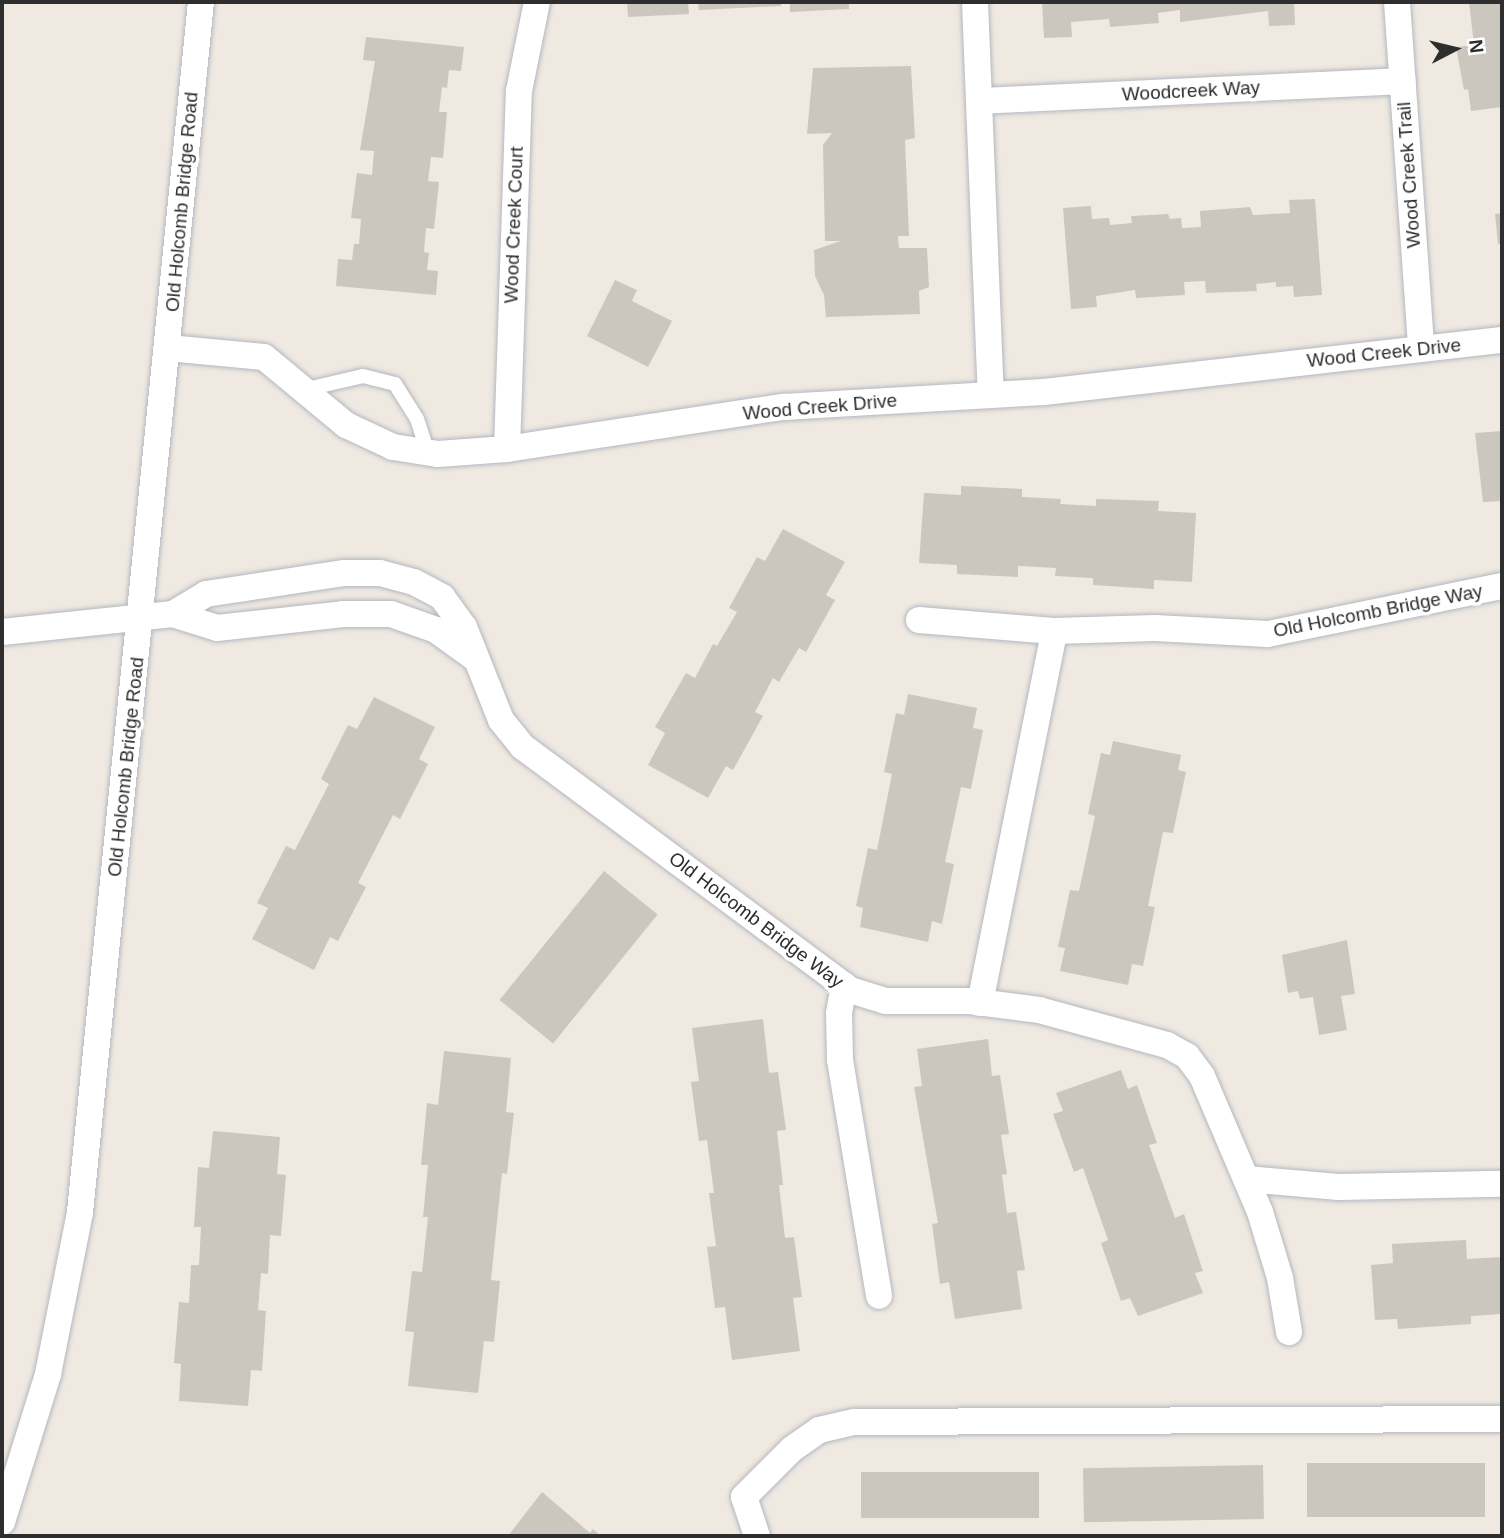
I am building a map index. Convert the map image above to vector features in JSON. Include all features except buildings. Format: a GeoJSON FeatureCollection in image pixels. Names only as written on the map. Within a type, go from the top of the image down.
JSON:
{"type":"FeatureCollection","features":[{"type":"Feature","properties":{"kind":"street","name":"Old Holcomb Bridge Road"},"geometry":{"type":"LineString","coordinates":[[2,1522],[48,1374],[80,1212],[201,2]]}},
{"type":"Feature","properties":{"kind":"street","name":"Wood Creek Court"},"geometry":{"type":"LineString","coordinates":[[506,449],[519,91],[537,2]]}},
{"type":"Feature","properties":{"kind":"street"},"geometry":{"type":"LineString","coordinates":[[975,2],[991,395]]}},
{"type":"Feature","properties":{"kind":"street","name":"Wood Creek Trail"},"geometry":{"type":"LineString","coordinates":[[1397,2],[1421,348]]}},
{"type":"Feature","properties":{"kind":"street","name":"Woodcreek Way"},"geometry":{"type":"LineString","coordinates":[[979,101],[1403,81]]}},
{"type":"Feature","properties":{"kind":"street","name":"Wood Creek Drive"},"geometry":{"type":"LineString","coordinates":[[168,348],[264,357],[307,389],[346,425],[393,447],[428,453],[506,449],[783,407],[991,395],[1502,340]]}},
{"type":"Feature","properties":{"kind":"street","name":"Old Holcomb Bridge Way"},"geometry":{"type":"LineString","coordinates":[[173,614],[206,594],[344,573],[380,573],[414,582],[442,597],[464,627],[500,720],[531,753],[844,985],[885,1001],[980,1003],[1039,1010],[1167,1045],[1187,1056],[1202,1076],[1246,1179],[1280,1279],[1289,1332]]}},
{"type":"Feature","properties":{"kind":"street","name":"Old Holcomb Bridge Way"},"geometry":{"type":"LineString","coordinates":[[919,620],[1054,631],[1155,628],[1268,634],[1502,586]]}},
{"type":"Feature","properties":{"kind":"street","name":"Old Holcomb Bridge Way"},"geometry":{"type":"LineString","coordinates":[[2,632],[173,614],[217,628],[343,614],[391,614],[436,631],[476,659]]}},
{"type":"Feature","properties":{"kind":"street"},"geometry":{"type":"LineString","coordinates":[[980,1003],[1054,631]]}},
{"type":"Feature","properties":{"kind":"street"},"geometry":{"type":"LineString","coordinates":[[844,985],[839,1013],[840,1060],[879,1296]]}},
{"type":"Feature","properties":{"kind":"street"},"geometry":{"type":"LineString","coordinates":[[1246,1179],[1339,1188],[1502,1184]]}},
{"type":"Feature","properties":{"kind":"street"},"geometry":{"type":"LineString","coordinates":[[757,1536],[744,1497],[792,1448],[819,1430],[855,1422],[1502,1419]]}},
{"type":"Feature","properties":{"kind":"lane"},"geometry":{"type":"LineString","coordinates":[[307,389],[363,376],[395,384],[417,419],[428,453]]}}]}
